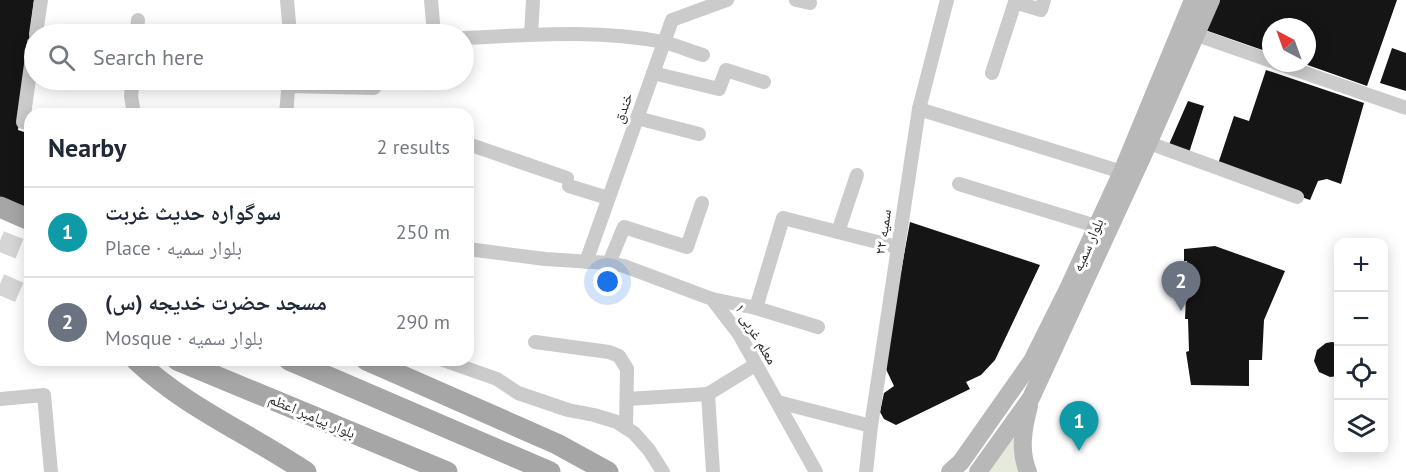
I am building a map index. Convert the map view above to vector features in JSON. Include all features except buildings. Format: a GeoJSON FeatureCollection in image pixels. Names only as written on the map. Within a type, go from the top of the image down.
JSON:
{"type":"FeatureCollection","features":[{"type":"Feature","properties":{"kind":"main road","name":"بلوار سمیه"},"geometry":{"type":"LineString","coordinates":[[950,472],[968,452],[1032,361],[1122,172],[1192,0]]}},
{"type":"Feature","properties":{"kind":"main road","name":"بلوار سمیه"},"geometry":{"type":"LineString","coordinates":[[978,472],[1031,398],[1149,143],[1211,0]]}},
{"type":"Feature","properties":{"kind":"main road"},"geometry":{"type":"LineString","coordinates":[[0,207],[24,217]]}},
{"type":"Feature","properties":{"kind":"main road"},"geometry":{"type":"LineString","coordinates":[[142,366],[183,398],[291,468]]}},
{"type":"Feature","properties":{"kind":"main road","name":"بلوار پیامبر اعظم"},"geometry":{"type":"LineString","coordinates":[[191,366],[447,472]]}},
{"type":"Feature","properties":{"kind":"main road"},"geometry":{"type":"LineString","coordinates":[[303,366],[550,472]]}},
{"type":"Feature","properties":{"kind":"main road"},"geometry":{"type":"LineString","coordinates":[[380,366],[557,444],[608,472]]}},
{"type":"Feature","properties":{"kind":"main road"},"geometry":{"type":"LineString","coordinates":[[1028,472],[1022,446],[1023,426],[1031,398]]}},
{"type":"Feature","properties":{"kind":"street"},"geometry":{"type":"LineString","coordinates":[[37,24],[41,0]]}},
{"type":"Feature","properties":{"kind":"street"},"geometry":{"type":"LineString","coordinates":[[286,0],[289,24]]}},
{"type":"Feature","properties":{"kind":"street"},"geometry":{"type":"LineString","coordinates":[[431,0],[433,24]]}},
{"type":"Feature","properties":{"kind":"street"},"geometry":{"type":"LineString","coordinates":[[531,35],[533,0]]}},
{"type":"Feature","properties":{"kind":"street","name":"خندق"},"geometry":{"type":"LineString","coordinates":[[586,262],[672,20],[728,0]]}},
{"type":"Feature","properties":{"kind":"street"},"geometry":{"type":"LineString","coordinates":[[796,0],[810,3]]}},
{"type":"Feature","properties":{"kind":"street","name":"سمیه ۲۲"},"geometry":{"type":"LineString","coordinates":[[866,472],[897,247],[919,109],[947,0]]}},
{"type":"Feature","properties":{"kind":"street"},"geometry":{"type":"LineString","coordinates":[[992,73],[1015,2],[1041,10],[1044,0]]}},
{"type":"Feature","properties":{"kind":"street"},"geometry":{"type":"LineString","coordinates":[[138,20],[138,24]]}},
{"type":"Feature","properties":{"kind":"street"},"geometry":{"type":"LineString","coordinates":[[474,38],[610,35],[664,43],[703,55]]}},
{"type":"Feature","properties":{"kind":"street"},"geometry":{"type":"LineString","coordinates":[[1197,35],[1262,58]]}},
{"type":"Feature","properties":{"kind":"street"},"geometry":{"type":"LineString","coordinates":[[653,73],[719,89],[726,70],[764,82]]}},
{"type":"Feature","properties":{"kind":"street"},"geometry":{"type":"LineString","coordinates":[[1302,72],[1406,108]]}},
{"type":"Feature","properties":{"kind":"street"},"geometry":{"type":"LineString","coordinates":[[25,108],[27,90]]}},
{"type":"Feature","properties":{"kind":"street"},"geometry":{"type":"LineString","coordinates":[[132,90],[133,108]]}},
{"type":"Feature","properties":{"kind":"street"},"geometry":{"type":"LineString","coordinates":[[287,108],[288,90]]}},
{"type":"Feature","properties":{"kind":"street"},"geometry":{"type":"LineString","coordinates":[[919,109],[1122,172]]}},
{"type":"Feature","properties":{"kind":"street"},"geometry":{"type":"LineString","coordinates":[[637,118],[699,134]]}},
{"type":"Feature","properties":{"kind":"street"},"geometry":{"type":"LineString","coordinates":[[1149,143],[1297,197]]}},
{"type":"Feature","properties":{"kind":"street"},"geometry":{"type":"LineString","coordinates":[[474,146],[608,198]]}},
{"type":"Feature","properties":{"kind":"street"},"geometry":{"type":"LineString","coordinates":[[838,232],[857,175]]}},
{"type":"Feature","properties":{"kind":"street"},"geometry":{"type":"LineString","coordinates":[[958,184],[1096,226]]}},
{"type":"Feature","properties":{"kind":"street"},"geometry":{"type":"LineString","coordinates":[[609,263],[624,227],[687,247],[702,203]]}},
{"type":"Feature","properties":{"kind":"street"},"geometry":{"type":"LineString","coordinates":[[756,308],[783,218],[897,247]]}},
{"type":"Feature","properties":{"kind":"street","name":"معلم غربی ۱"},"geometry":{"type":"LineString","coordinates":[[474,250],[624,266],[712,299],[739,334],[816,472]]}},
{"type":"Feature","properties":{"kind":"street"},"geometry":{"type":"LineString","coordinates":[[712,299],[756,308],[818,327]]}},
{"type":"Feature","properties":{"kind":"street"},"geometry":{"type":"LineString","coordinates":[[535,342],[609,351],[619,356],[627,369],[626,428]]}},
{"type":"Feature","properties":{"kind":"street"},"geometry":{"type":"LineString","coordinates":[[627,399],[708,394],[755,365]]}},
{"type":"Feature","properties":{"kind":"street"},"geometry":{"type":"LineString","coordinates":[[460,366],[497,379],[518,393],[568,410],[617,422],[634,433],[649,450],[663,472]]}},
{"type":"Feature","properties":{"kind":"street"},"geometry":{"type":"LineString","coordinates":[[708,394],[713,472]]}},
{"type":"Feature","properties":{"kind":"street"},"geometry":{"type":"LineString","coordinates":[[0,399],[44,395],[51,472]]}},
{"type":"Feature","properties":{"kind":"street"},"geometry":{"type":"LineString","coordinates":[[778,402],[871,426]]}},
{"type":"Feature","properties":{"kind":"shaded area"},"geometry":{"type":"Polygon","coordinates":[[[1031,398],[1028,472],[978,472],[1031,398]]]}},
{"type":"Feature","properties":{"kind":"tunnel"},"geometry":{"type":"LineString","coordinates":[[0,241],[24,251]]}},
{"type":"Feature","properties":{"kind":"tunnel"},"geometry":{"type":"LineString","coordinates":[[0,284],[24,294]]}},
{"type":"Feature","properties":{"kind":"place","name":"مسجد حضرت خدیجه (س)"},"geometry":{"type":"Point","coordinates":[1181,311]}},
{"type":"Feature","properties":{"kind":"place","name":"سوگواره حدیث غربت"},"geometry":{"type":"Point","coordinates":[1079,451]}}]}
